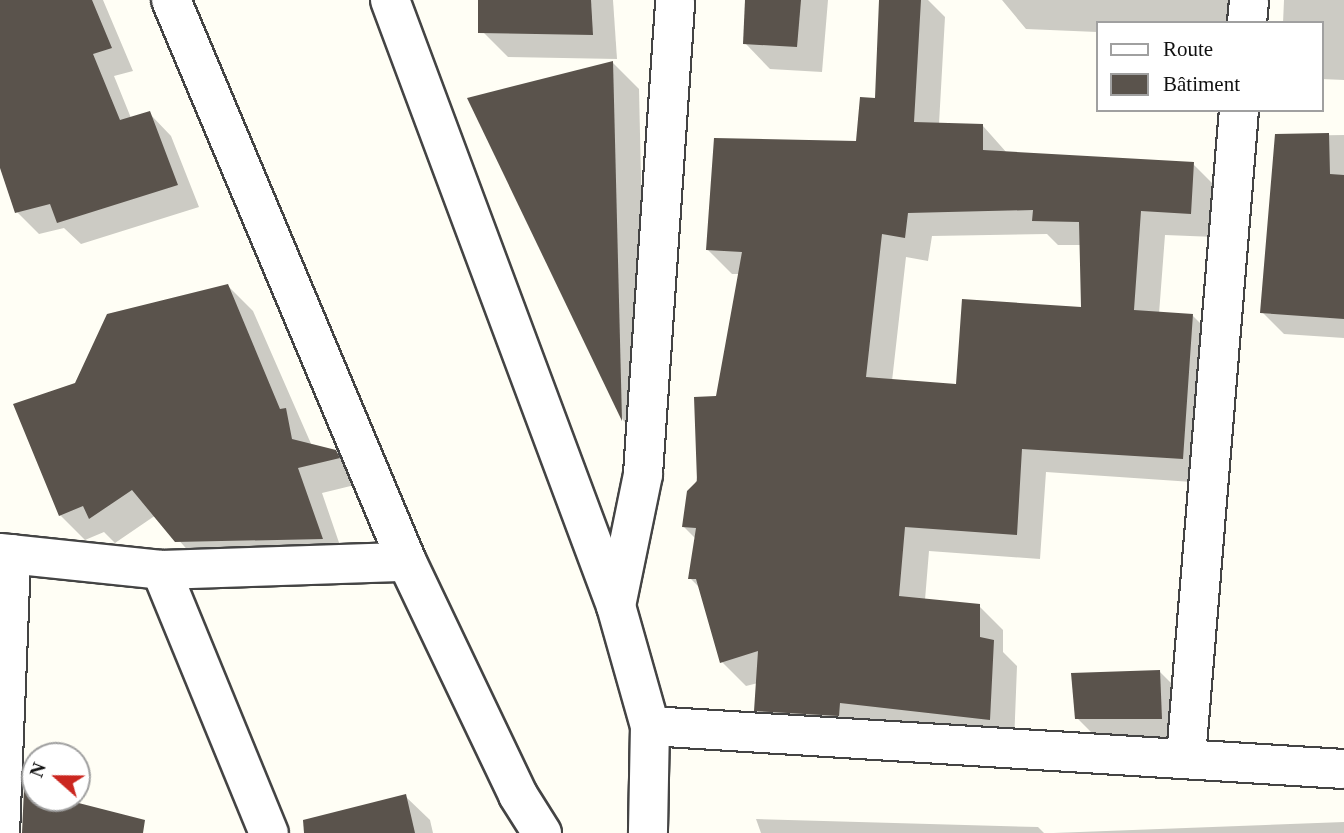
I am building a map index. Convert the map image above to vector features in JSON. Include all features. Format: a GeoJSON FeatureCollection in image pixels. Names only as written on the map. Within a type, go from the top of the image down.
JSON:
{"type":"FeatureCollection","features":[{"type":"Feature","properties":{"kind":"street"},"geometry":{"type":"LineString","coordinates":[[171,0],[407,562],[518,795],[542,833]]}},
{"type":"Feature","properties":{"kind":"street"},"geometry":{"type":"LineString","coordinates":[[390,0],[616,607],[650,726],[648,833]]}},
{"type":"Feature","properties":{"kind":"street"},"geometry":{"type":"LineString","coordinates":[[616,607],[643,474],[675,0]]}},
{"type":"Feature","properties":{"kind":"street"},"geometry":{"type":"LineString","coordinates":[[1247,21],[1249,0]]}},
{"type":"Feature","properties":{"kind":"street"},"geometry":{"type":"LineString","coordinates":[[1186,757],[1239,112]]}},
{"type":"Feature","properties":{"kind":"street"},"geometry":{"type":"LineString","coordinates":[[0,833],[6,553],[161,569],[407,562]]}},
{"type":"Feature","properties":{"kind":"street"},"geometry":{"type":"LineString","coordinates":[[161,569],[269,833]]}},
{"type":"Feature","properties":{"kind":"street"},"geometry":{"type":"LineString","coordinates":[[650,726],[1186,757],[1344,769]]}},
{"type":"Feature","properties":{"kind":"building"},"geometry":{"type":"Polygon","coordinates":[[[0,0],[92,0],[112,48],[93,54],[120,120],[150,111],[178,185],[57,223],[50,204],[15,213],[0,168],[0,0]]]}},
{"type":"Feature","properties":{"kind":"building"},"geometry":{"type":"Polygon","coordinates":[[[478,0],[591,0],[593,35],[478,33],[478,0]]]}},
{"type":"Feature","properties":{"kind":"building"},"geometry":{"type":"Polygon","coordinates":[[[745,0],[801,0],[797,47],[743,44],[745,0]]]}},
{"type":"Feature","properties":{"kind":"building"},"geometry":{"type":"Polygon","coordinates":[[[879,0],[921,0],[914,122],[983,124],[983,150],[1194,162],[1191,214],[1141,211],[1134,310],[1193,314],[1183,459],[1022,449],[1017,535],[905,527],[899,596],[980,604],[980,637],[994,640],[990,720],[840,703],[839,716],[754,711],[758,651],[720,663],[696,579],[688,579],[696,528],[682,527],[687,491],[697,481],[694,397],[716,396],[742,252],[706,250],[714,138],[856,141],[860,97],[875,98],[879,0]],[[1033,210],[908,213],[905,238],[882,234],[866,377],[956,384],[962,299],[1081,307],[1079,222],[1032,221],[1033,210]]]}},
{"type":"Feature","properties":{"kind":"building"},"geometry":{"type":"Polygon","coordinates":[[[613,61],[622,421],[467,98],[613,61]]]}},
{"type":"Feature","properties":{"kind":"building"},"geometry":{"type":"Polygon","coordinates":[[[1329,133],[1330,174],[1344,175],[1344,319],[1260,313],[1275,134],[1329,133]]]}},
{"type":"Feature","properties":{"kind":"building"},"geometry":{"type":"Polygon","coordinates":[[[228,284],[280,409],[286,408],[292,439],[336,450],[340,458],[298,468],[323,539],[175,542],[132,490],[89,519],[83,506],[59,516],[13,404],[75,383],[107,314],[228,284]]]}},
{"type":"Feature","properties":{"kind":"building"},"geometry":{"type":"Polygon","coordinates":[[[1160,670],[1162,719],[1075,719],[1071,673],[1160,670]]]}},
{"type":"Feature","properties":{"kind":"building"},"geometry":{"type":"Polygon","coordinates":[[[406,794],[415,833],[304,833],[303,820],[406,794]]]}},
{"type":"Feature","properties":{"kind":"building"},"geometry":{"type":"Polygon","coordinates":[[[91,806],[145,820],[143,833],[22,833],[23,812],[91,812],[91,806]]]}}]}
